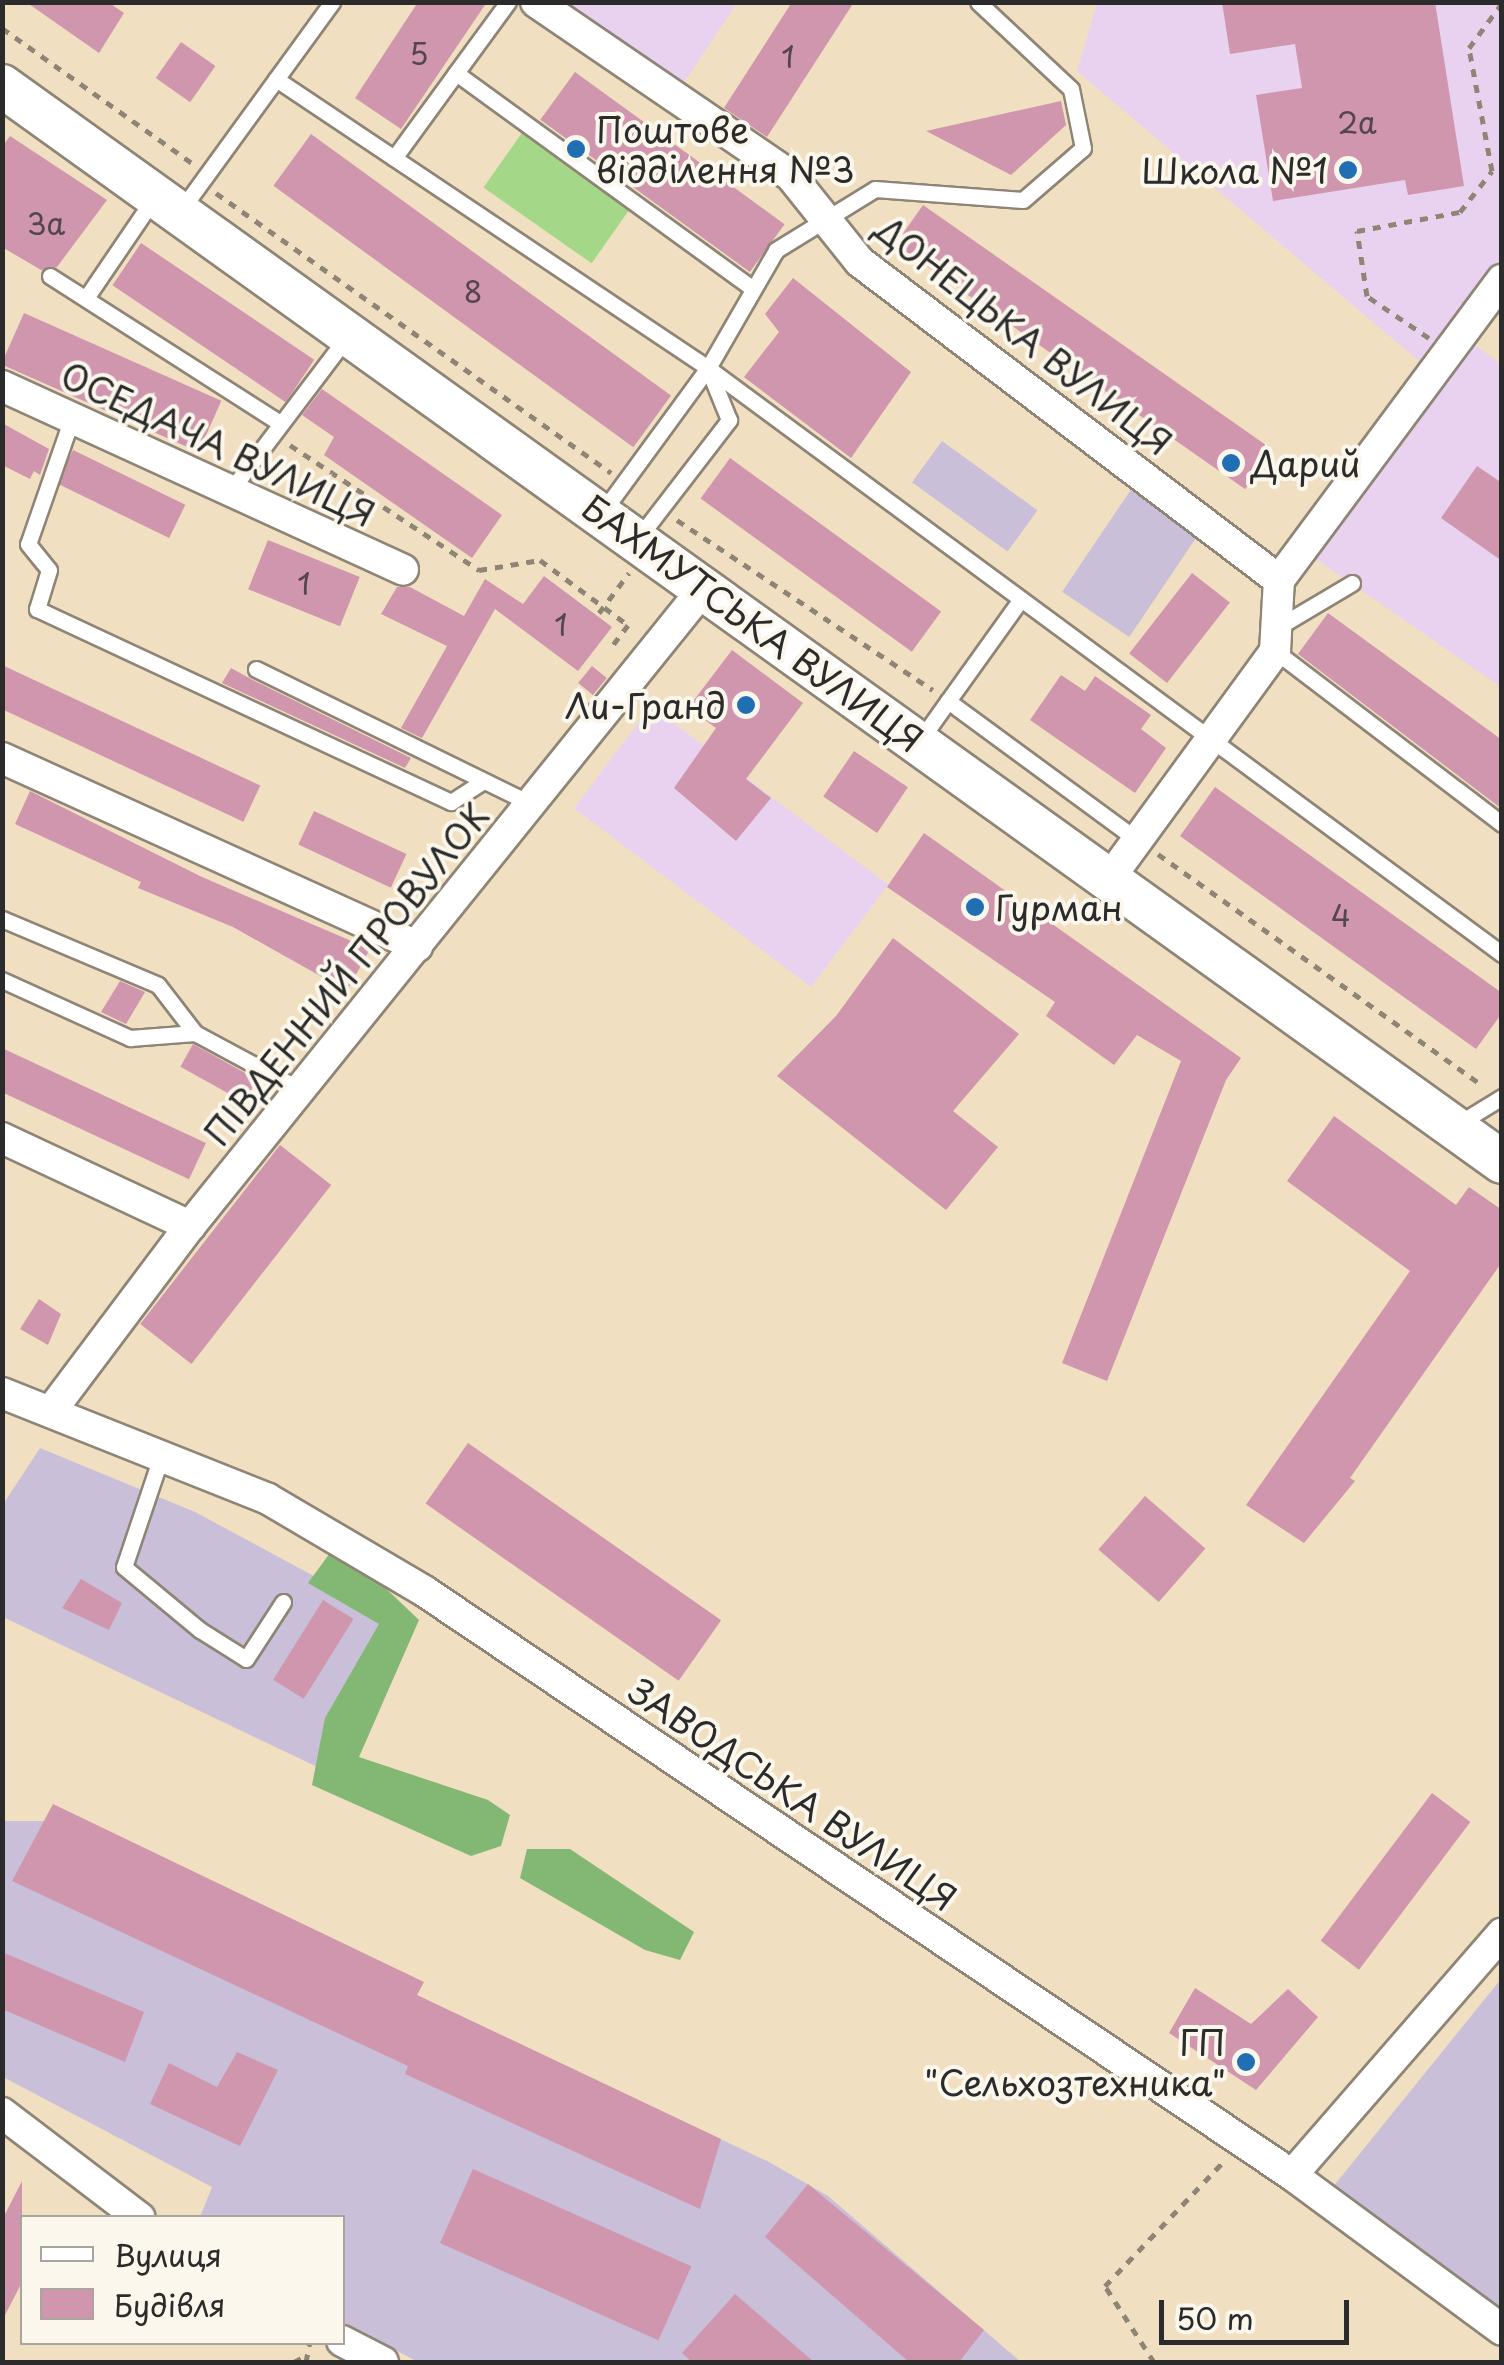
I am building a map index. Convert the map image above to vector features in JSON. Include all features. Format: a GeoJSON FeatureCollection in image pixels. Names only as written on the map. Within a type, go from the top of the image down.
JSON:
{"type":"FeatureCollection","features":[{"type":"Feature","properties":{"kind":"street","name":"ДОНЕЦЬКА ВУЛИЦЯ"},"geometry":{"type":"LineString","coordinates":[[536,2],[791,176],[860,262],[1279,580]]}},
{"type":"Feature","properties":{"kind":"street","name":"БАХМУТСЬКА ВУЛИЦЯ"},"geometry":{"type":"LineString","coordinates":[[2,86],[186,190],[350,334],[612,498],[648,524],[704,588],[1502,1162]]}},
{"type":"Feature","properties":{"kind":"street"},"geometry":{"type":"LineString","coordinates":[[1109,879],[1210,740],[1276,640],[1279,580],[1502,280]]}},
{"type":"Feature","properties":{"kind":"street","name":"ОСЕДАЧА ВУЛИЦЯ"},"geometry":{"type":"LineString","coordinates":[[2,386],[403,570]]}},
{"type":"Feature","properties":{"kind":"street","name":"ПІВДЕННИЙ ПРОВУЛОК"},"geometry":{"type":"LineString","coordinates":[[51,1411],[190,1226],[704,588]]}},
{"type":"Feature","properties":{"kind":"street"},"geometry":{"type":"LineString","coordinates":[[2,758],[416,946]]}},
{"type":"Feature","properties":{"kind":"street"},"geometry":{"type":"LineString","coordinates":[[2,1138],[190,1226]]}},
{"type":"Feature","properties":{"kind":"street","name":"ЗАВОДСЬКА ВУЛИЦЯ"},"geometry":{"type":"LineString","coordinates":[[2,1393],[268,1498],[424,1591],[1292,2175],[1502,2330]]}},
{"type":"Feature","properties":{"kind":"street"},"geometry":{"type":"LineString","coordinates":[[1292,2175],[1502,1933]]}},
{"type":"Feature","properties":{"kind":"street"},"geometry":{"type":"LineString","coordinates":[[2,2113],[136,2215]]}},
{"type":"Feature","properties":{"kind":"street"},"geometry":{"type":"LineString","coordinates":[[345,2343],[383,2362]]}},
{"type":"Feature","properties":{"kind":"lane"},"geometry":{"type":"LineString","coordinates":[[86,298],[186,190],[332,2]]}},
{"type":"Feature","properties":{"kind":"lane"},"geometry":{"type":"LineString","coordinates":[[394,158],[508,2]]}},
{"type":"Feature","properties":{"kind":"lane"},"geometry":{"type":"LineString","coordinates":[[612,498],[708,368],[776,250],[875,189],[1023,200],[1083,148],[1071,89],[978,2]]}},
{"type":"Feature","properties":{"kind":"lane"},"geometry":{"type":"LineString","coordinates":[[456,73],[753,288]]}},
{"type":"Feature","properties":{"kind":"lane"},"geometry":{"type":"LineString","coordinates":[[276,79],[708,368],[1502,954]]}},
{"type":"Feature","properties":{"kind":"lane"},"geometry":{"type":"LineString","coordinates":[[50,276],[278,429]]}},
{"type":"Feature","properties":{"kind":"lane"},"geometry":{"type":"LineString","coordinates":[[230,490],[350,334]]}},
{"type":"Feature","properties":{"kind":"lane"},"geometry":{"type":"LineString","coordinates":[[648,524],[729,420],[708,368]]}},
{"type":"Feature","properties":{"kind":"lane"},"geometry":{"type":"LineString","coordinates":[[72,418],[28,544],[49,570],[37,609],[451,802],[480,783]]}},
{"type":"Feature","properties":{"kind":"lane"},"geometry":{"type":"LineString","coordinates":[[1352,583],[1276,640],[1502,824]]}},
{"type":"Feature","properties":{"kind":"lane"},"geometry":{"type":"LineString","coordinates":[[919,743],[1022,599]]}},
{"type":"Feature","properties":{"kind":"lane"},"geometry":{"type":"LineString","coordinates":[[256,669],[480,783],[531,804]]}},
{"type":"Feature","properties":{"kind":"lane"},"geometry":{"type":"LineString","coordinates":[[948,700],[1138,840]]}},
{"type":"Feature","properties":{"kind":"lane"},"geometry":{"type":"LineString","coordinates":[[2,919],[158,985],[195,1034],[301,1090]]}},
{"type":"Feature","properties":{"kind":"lane"},"geometry":{"type":"LineString","coordinates":[[2,980],[130,1038],[195,1034]]}},
{"type":"Feature","properties":{"kind":"lane"},"geometry":{"type":"LineString","coordinates":[[1452,1127],[1501,1098]]}},
{"type":"Feature","properties":{"kind":"lane"},"geometry":{"type":"LineString","coordinates":[[162,1454],[124,1566],[200,1630],[246,1659],[283,1602]]}},
{"type":"Feature","properties":{"kind":"path"},"geometry":{"type":"LineString","coordinates":[[1448,351],[1366,296],[1357,231],[1460,212],[1492,171],[1469,48],[1502,3]]}},
{"type":"Feature","properties":{"kind":"path"},"geometry":{"type":"LineString","coordinates":[[2,28],[186,190],[612,498]]}},
{"type":"Feature","properties":{"kind":"path"},"geometry":{"type":"LineString","coordinates":[[278,429],[479,570],[540,560],[628,626],[613,645]]}},
{"type":"Feature","properties":{"kind":"path"},"geometry":{"type":"LineString","coordinates":[[648,524],[948,700]]}},
{"type":"Feature","properties":{"kind":"path"},"geometry":{"type":"LineString","coordinates":[[1138,840],[1501,1098]]}},
{"type":"Feature","properties":{"kind":"path"},"geometry":{"type":"LineString","coordinates":[[1154,2362],[1105,2286],[1242,2142]]}},
{"type":"Feature","properties":{"kind":"path"},"geometry":{"type":"LineString","coordinates":[[294,2362],[306,2359]]}},
{"type":"Feature","properties":{"kind":"shaded area"},"geometry":{"type":"Polygon","coordinates":[[[564,3],[737,3],[683,84],[564,3]]]}},
{"type":"Feature","properties":{"kind":"shaded area","name":"Школа №1"},"geometry":{"type":"Polygon","coordinates":[[[1097,3],[1501,3],[1501,269],[1427,368],[1077,71],[1097,3]]]}},
{"type":"Feature","properties":{"kind":"shaded area"},"geometry":{"type":"Polygon","coordinates":[[[1471,342],[1501,364],[1501,687],[1313,557],[1471,342]]]}},
{"type":"Feature","properties":{"kind":"shaded area"},"geometry":{"type":"Polygon","coordinates":[[[942,441],[1037,510],[1007,552],[912,482],[942,441]]]}},
{"type":"Feature","properties":{"kind":"shaded area"},"geometry":{"type":"Polygon","coordinates":[[[1132,488],[1199,533],[1129,637],[1062,592],[1132,488]]]}},
{"type":"Feature","properties":{"kind":"shaded area"},"geometry":{"type":"Polygon","coordinates":[[[651,706],[888,885],[811,987],[574,808],[651,706]]]}},
{"type":"Feature","properties":{"kind":"shaded area"},"geometry":{"type":"Polygon","coordinates":[[[40,1448],[195,1512],[401,1623],[334,1775],[3,1617],[2,1506],[40,1448]]]}},
{"type":"Feature","properties":{"kind":"shaded area"},"geometry":{"type":"Polygon","coordinates":[[[2,1821],[48,1821],[769,2162],[828,2196],[1021,2362],[418,2362],[345,2323],[345,2215],[201,2215],[212,2187],[3,2077],[2,1821]]]}},
{"type":"Feature","properties":{"kind":"shaded area"},"geometry":{"type":"Polygon","coordinates":[[[1501,1979],[1501,2317],[1328,2193],[1501,1979]]]}},
{"type":"Feature","properties":{"kind":"green space"},"geometry":{"type":"Polygon","coordinates":[[[526,127],[634,203],[592,263],[484,188],[526,127]]]}},
{"type":"Feature","properties":{"kind":"green space"},"geometry":{"type":"Polygon","coordinates":[[[330,1553],[377,1580],[419,1620],[359,1757],[488,1800],[510,1815],[501,1846],[471,1856],[312,1785],[325,1718],[379,1624],[308,1583],[330,1553]]]}},
{"type":"Feature","properties":{"kind":"green space"},"geometry":{"type":"Polygon","coordinates":[[[527,1849],[570,1849],[694,1932],[680,1960],[645,1950],[520,1878],[527,1849]]]}},
{"type":"Feature","properties":{"kind":"building"},"geometry":{"type":"Polygon","coordinates":[[[26,2],[108,2],[124,13],[99,53],[26,2]]]}},
{"type":"Feature","properties":{"kind":"building"},"geometry":{"type":"Polygon","coordinates":[[[418,2],[487,2],[401,129],[355,98],[418,2]]]}},
{"type":"Feature","properties":{"kind":"building"},"geometry":{"type":"Polygon","coordinates":[[[792,2],[854,2],[767,137],[724,108],[792,2]]]}},
{"type":"Feature","properties":{"kind":"building"},"geometry":{"type":"Polygon","coordinates":[[[1222,2],[1435,2],[1464,186],[1408,195],[1405,180],[1273,201],[1256,95],[1302,88],[1295,44],[1230,54],[1222,2]]]}},
{"type":"Feature","properties":{"kind":"building"},"geometry":{"type":"Polygon","coordinates":[[[181,42],[215,66],[190,102],[156,78],[181,42]]]}},
{"type":"Feature","properties":{"kind":"building"},"geometry":{"type":"Polygon","coordinates":[[[575,72],[785,224],[750,272],[540,120],[575,72]]]}},
{"type":"Feature","properties":{"kind":"building"},"geometry":{"type":"Polygon","coordinates":[[[1061,101],[1066,125],[1011,175],[926,131],[1061,101]]]}},
{"type":"Feature","properties":{"kind":"building"},"geometry":{"type":"Polygon","coordinates":[[[311,134],[671,396],[633,447],[273,186],[311,134]]]}},
{"type":"Feature","properties":{"kind":"building"},"geometry":{"type":"Polygon","coordinates":[[[10,136],[107,200],[57,267],[41,270],[2,247],[2,147],[10,136]]]}},
{"type":"Feature","properties":{"kind":"building"},"geometry":{"type":"Polygon","coordinates":[[[923,205],[1273,450],[1245,489],[895,244],[923,205]]]}},
{"type":"Feature","properties":{"kind":"building"},"geometry":{"type":"Polygon","coordinates":[[[141,243],[314,360],[286,402],[112,285],[141,243]]]}},
{"type":"Feature","properties":{"kind":"building"},"geometry":{"type":"Polygon","coordinates":[[[793,278],[911,372],[851,458],[744,377],[779,332],[765,314],[793,278]]]}},
{"type":"Feature","properties":{"kind":"building"},"geometry":{"type":"Polygon","coordinates":[[[24,313],[221,401],[199,452],[2,365],[24,313]]]}},
{"type":"Feature","properties":{"kind":"building"},"geometry":{"type":"Polygon","coordinates":[[[322,389],[502,515],[472,558],[324,455],[334,437],[302,415],[322,389]]]}},
{"type":"Feature","properties":{"kind":"building"},"geometry":{"type":"Polygon","coordinates":[[[2,423],[49,449],[40,475],[34,471],[30,479],[2,465],[2,423]]]}},
{"type":"Feature","properties":{"kind":"building"},"geometry":{"type":"Polygon","coordinates":[[[73,450],[185,505],[169,538],[57,483],[73,450]]]}},
{"type":"Feature","properties":{"kind":"building"},"geometry":{"type":"Polygon","coordinates":[[[730,458],[941,611],[912,652],[701,498],[730,458]]]}},
{"type":"Feature","properties":{"kind":"building"},"geometry":{"type":"Polygon","coordinates":[[[1477,466],[1502,483],[1502,561],[1441,518],[1477,466]]]}},
{"type":"Feature","properties":{"kind":"building"},"geometry":{"type":"Polygon","coordinates":[[[268,540],[360,577],[340,626],[248,589],[268,540]]]}},
{"type":"Feature","properties":{"kind":"building"},"geometry":{"type":"Polygon","coordinates":[[[1192,573],[1230,603],[1167,683],[1129,653],[1192,573]]]}},
{"type":"Feature","properties":{"kind":"building"},"geometry":{"type":"Polygon","coordinates":[[[544,576],[612,627],[578,671],[495,609],[422,738],[401,728],[447,646],[381,614],[397,587],[410,587],[464,616],[485,579],[523,604],[544,576]]]}},
{"type":"Feature","properties":{"kind":"building"},"geometry":{"type":"Polygon","coordinates":[[[1328,613],[1502,740],[1502,809],[1298,654],[1328,613]]]}},
{"type":"Feature","properties":{"kind":"building"},"geometry":{"type":"Polygon","coordinates":[[[732,650],[803,703],[746,779],[771,798],[736,841],[674,788],[716,728],[688,708],[732,650]]]}},
{"type":"Feature","properties":{"kind":"building"},"geometry":{"type":"Polygon","coordinates":[[[2,665],[260,785],[243,822],[2,709],[2,665]]]}},
{"type":"Feature","properties":{"kind":"building"},"geometry":{"type":"Polygon","coordinates":[[[592,666],[607,678],[593,695],[578,683],[592,666]]]}},
{"type":"Feature","properties":{"kind":"building"},"geometry":{"type":"Polygon","coordinates":[[[231,668],[411,758],[405,768],[222,683],[231,668]]]}},
{"type":"Feature","properties":{"kind":"building"},"geometry":{"type":"Polygon","coordinates":[[[1061,675],[1085,691],[1095,676],[1151,715],[1141,729],[1166,748],[1135,793],[1030,720],[1061,675]]]}},
{"type":"Feature","properties":{"kind":"building"},"geometry":{"type":"Polygon","coordinates":[[[854,751],[908,787],[877,833],[823,797],[854,751]]]}},
{"type":"Feature","properties":{"kind":"building"},"geometry":{"type":"Polygon","coordinates":[[[1215,787],[1502,993],[1502,1013],[1476,1049],[1180,836],[1215,787]]]}},
{"type":"Feature","properties":{"kind":"building"},"geometry":{"type":"Polygon","coordinates":[[[30,791],[202,877],[370,949],[347,991],[233,927],[138,888],[141,882],[15,824],[30,791]]]}},
{"type":"Feature","properties":{"kind":"building"},"geometry":{"type":"Polygon","coordinates":[[[314,811],[406,854],[391,888],[298,845],[314,811]]]}},
{"type":"Feature","properties":{"kind":"building"},"geometry":{"type":"Polygon","coordinates":[[[924,833],[1241,1058],[1226,1080],[1107,1381],[1062,1363],[1181,1061],[1137,1035],[1114,1065],[1046,1016],[1055,1002],[887,887],[924,833]]]}},
{"type":"Feature","properties":{"kind":"building"},"geometry":{"type":"Polygon","coordinates":[[[893,938],[1019,1034],[953,1111],[998,1147],[946,1210],[777,1076],[836,1016],[893,938]]]}},
{"type":"Feature","properties":{"kind":"building"},"geometry":{"type":"Polygon","coordinates":[[[120,981],[145,992],[126,1024],[101,1012],[120,981]]]}},
{"type":"Feature","properties":{"kind":"building"},"geometry":{"type":"Polygon","coordinates":[[[193,1044],[257,1079],[244,1102],[180,1067],[193,1044]]]}},
{"type":"Feature","properties":{"kind":"building"},"geometry":{"type":"Polygon","coordinates":[[[2,1048],[206,1143],[189,1179],[2,1092],[2,1048]]]}},
{"type":"Feature","properties":{"kind":"building"},"geometry":{"type":"Polygon","coordinates":[[[1334,1116],[1456,1205],[1469,1187],[1502,1210],[1502,1262],[1350,1478],[1355,1481],[1304,1543],[1246,1505],[1410,1271],[1287,1181],[1334,1116]]]}},
{"type":"Feature","properties":{"kind":"building"},"geometry":{"type":"Polygon","coordinates":[[[280,1145],[331,1185],[191,1364],[140,1324],[280,1145]]]}},
{"type":"Feature","properties":{"kind":"building"},"geometry":{"type":"Polygon","coordinates":[[[39,1299],[61,1314],[48,1345],[20,1329],[39,1299]]]}},
{"type":"Feature","properties":{"kind":"building"},"geometry":{"type":"Polygon","coordinates":[[[468,1443],[721,1620],[679,1681],[426,1504],[468,1443]]]}},
{"type":"Feature","properties":{"kind":"building"},"geometry":{"type":"Polygon","coordinates":[[[1145,1496],[1205,1548],[1159,1602],[1098,1550],[1145,1496]]]}},
{"type":"Feature","properties":{"kind":"building"},"geometry":{"type":"Polygon","coordinates":[[[81,1579],[122,1603],[109,1630],[62,1608],[81,1579]]]}},
{"type":"Feature","properties":{"kind":"building"},"geometry":{"type":"Polygon","coordinates":[[[323,1600],[354,1619],[304,1699],[273,1680],[323,1600]]]}},
{"type":"Feature","properties":{"kind":"building"},"geometry":{"type":"Polygon","coordinates":[[[1432,1793],[1470,1822],[1359,1970],[1321,1941],[1432,1793]]]}},
{"type":"Feature","properties":{"kind":"building"},"geometry":{"type":"Polygon","coordinates":[[[53,1804],[424,1982],[417,1995],[721,2139],[700,2209],[405,2074],[408,2066],[12,1881],[53,1804]]]}},
{"type":"Feature","properties":{"kind":"building"},"geometry":{"type":"Polygon","coordinates":[[[2,1952],[144,2012],[125,2062],[2,2009],[2,1952]]]}},
{"type":"Feature","properties":{"kind":"building","name":"ГП \"Сельхозтехника\""},"geometry":{"type":"Polygon","coordinates":[[[1195,1988],[1251,2024],[1288,1989],[1318,2017],[1256,2090],[1169,2033],[1195,1988]]]}},
{"type":"Feature","properties":{"kind":"building"},"geometry":{"type":"Polygon","coordinates":[[[237,2052],[278,2070],[240,2146],[150,2104],[169,2063],[217,2087],[237,2052]]]}},
{"type":"Feature","properties":{"kind":"building"},"geometry":{"type":"Polygon","coordinates":[[[473,2169],[691,2266],[658,2340],[440,2243],[473,2169]]]}},
{"type":"Feature","properties":{"kind":"building"},"geometry":{"type":"Polygon","coordinates":[[[22,2181],[20,2286],[2,2321],[2,2220],[22,2181]]]}},
{"type":"Feature","properties":{"kind":"building"},"geometry":{"type":"Polygon","coordinates":[[[808,2184],[984,2330],[959,2362],[909,2362],[765,2237],[808,2184]]]}},
{"type":"Feature","properties":{"kind":"building"},"geometry":{"type":"Polygon","coordinates":[[[735,2294],[814,2362],[692,2362],[682,2353],[735,2294]]]}},
{"type":"Feature","properties":{"kind":"place","name":"Поштове відділення №3"},"geometry":{"type":"Point","coordinates":[576,149]}},
{"type":"Feature","properties":{"kind":"place","name":"Школа №1"},"geometry":{"type":"Point","coordinates":[1348,170]}},
{"type":"Feature","properties":{"kind":"place","name":"Дарий"},"geometry":{"type":"Point","coordinates":[1231,463]}},
{"type":"Feature","properties":{"kind":"place","name":"Ли-Гранд"},"geometry":{"type":"Point","coordinates":[746,705]}},
{"type":"Feature","properties":{"kind":"place","name":"Гурман"},"geometry":{"type":"Point","coordinates":[975,907]}},
{"type":"Feature","properties":{"kind":"place","name":"ГП \"Сельхозтехника\""},"geometry":{"type":"Point","coordinates":[1246,2062]}}]}
